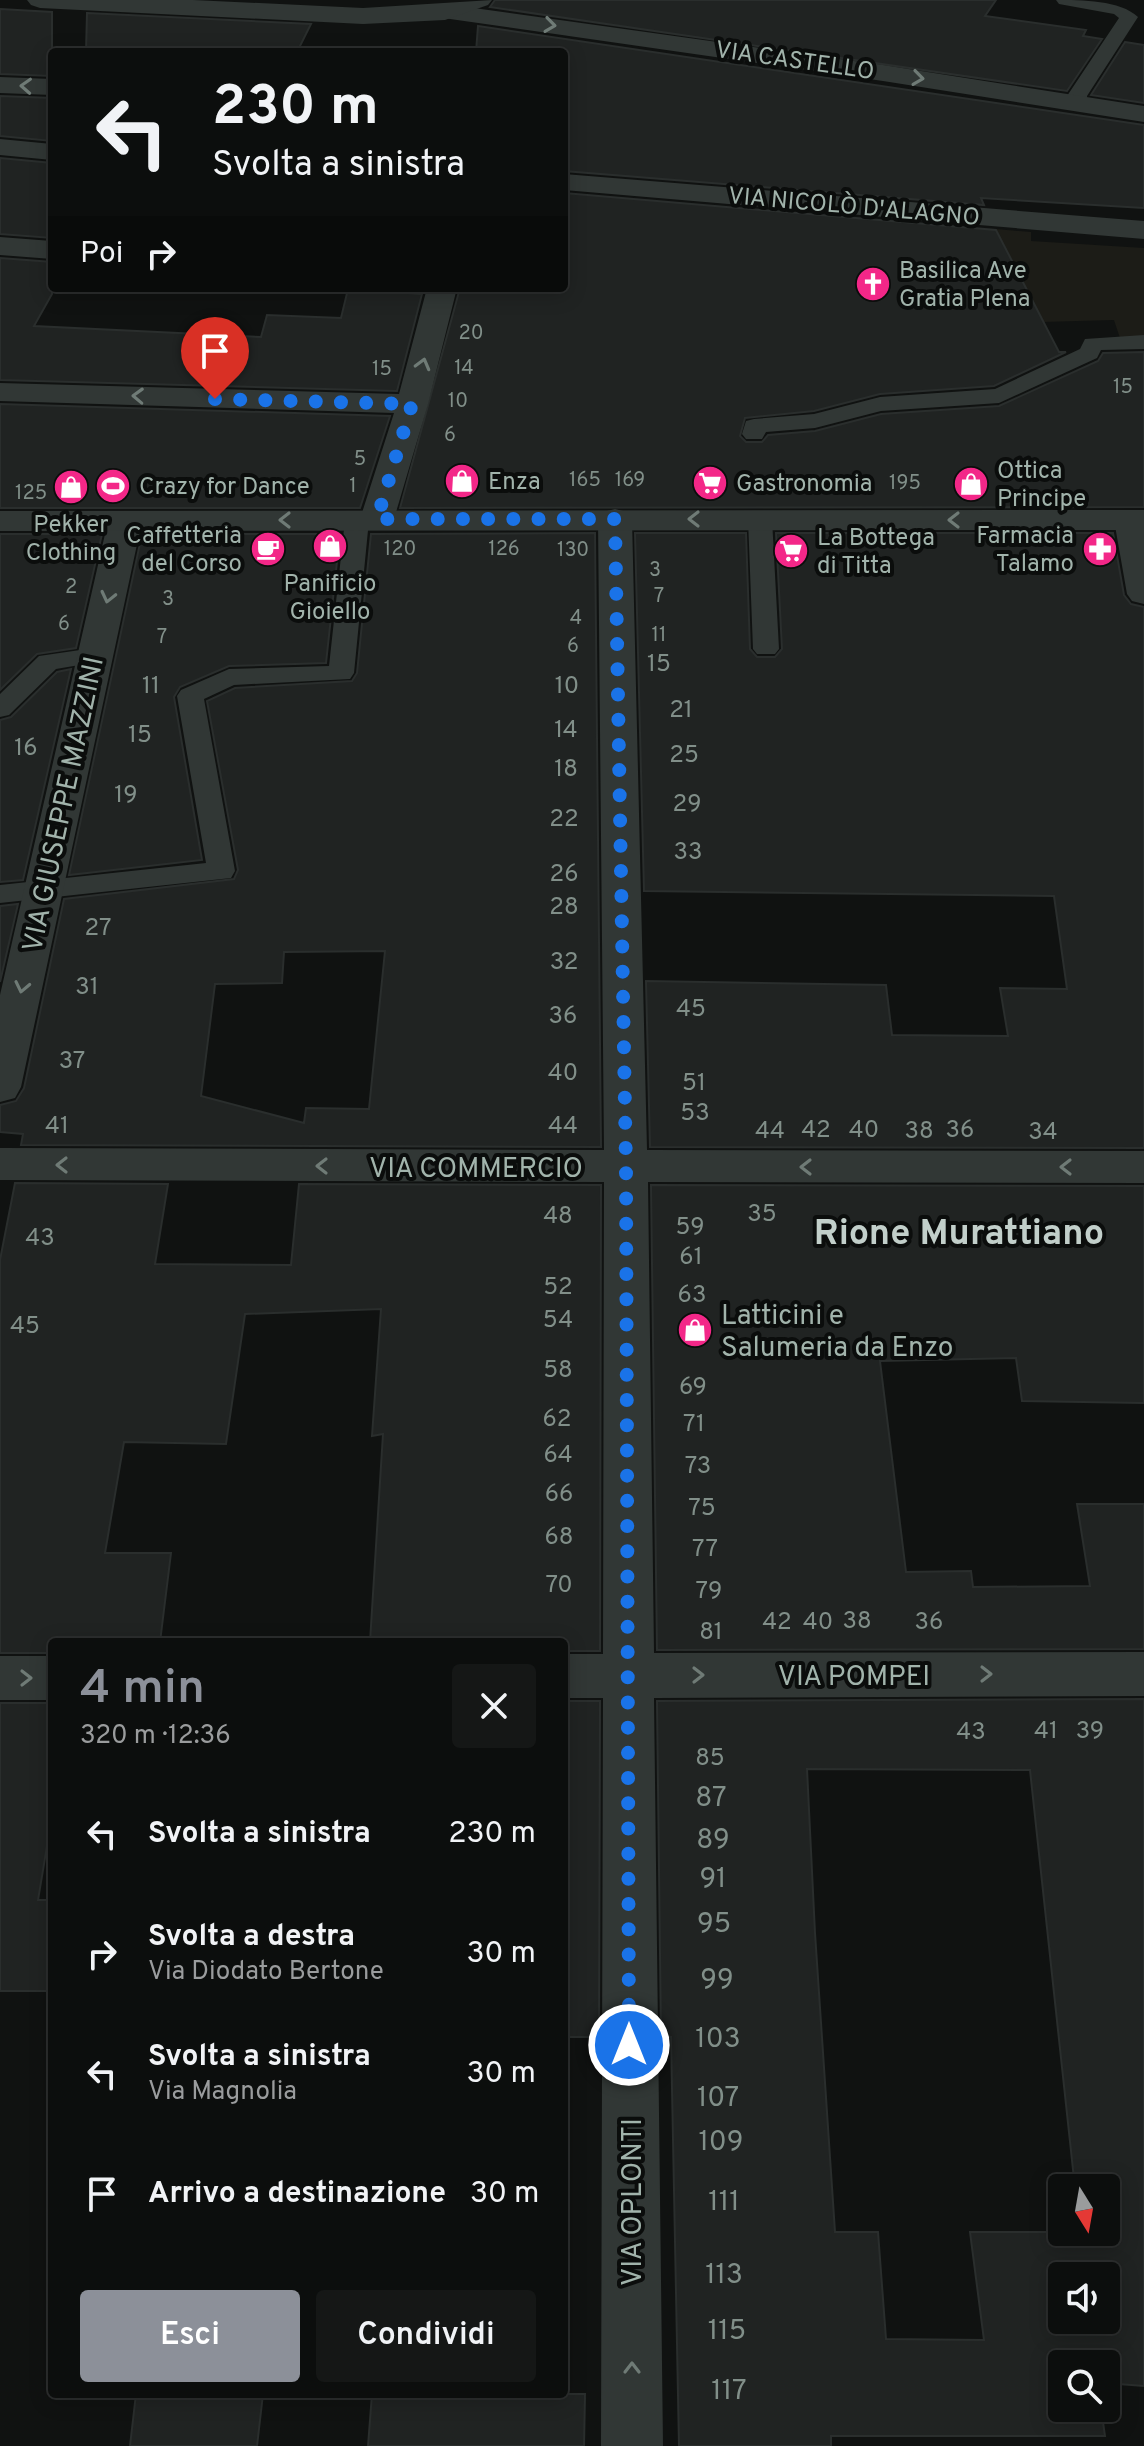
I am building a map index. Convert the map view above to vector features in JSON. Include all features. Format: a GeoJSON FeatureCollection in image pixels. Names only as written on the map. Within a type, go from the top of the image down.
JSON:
{"type":"FeatureCollection","features":[{"type":"Feature","properties":{"kind":"street"},"geometry":{"type":"LineString","coordinates":[[40,0],[363,16],[445,12],[479,0]]}},
{"type":"Feature","properties":{"kind":"street","name":"VIA CASTELLO"},"geometry":{"type":"LineString","coordinates":[[445,12],[506,30],[1077,102],[1144,114]]}},
{"type":"Feature","properties":{"kind":"street"},"geometry":{"type":"LineString","coordinates":[[0,85],[48,87]]}},
{"type":"Feature","properties":{"kind":"street"},"geometry":{"type":"LineString","coordinates":[[0,147],[48,152]]}},
{"type":"Feature","properties":{"kind":"street","name":"VIA NICOLÒ D'ALAGNO"},"geometry":{"type":"LineString","coordinates":[[568,182],[1144,230]]}},
{"type":"Feature","properties":{"kind":"street"},"geometry":{"type":"LineString","coordinates":[[0,246],[48,250]]}},
{"type":"Feature","properties":{"kind":"street"},"geometry":{"type":"LineString","coordinates":[[367,520],[412,404],[441,292]]}},
{"type":"Feature","properties":{"kind":"street"},"geometry":{"type":"LineString","coordinates":[[0,392],[412,404]]}},
{"type":"Feature","properties":{"kind":"street"},"geometry":{"type":"LineString","coordinates":[[0,521],[615,519],[768,512],[1137,520],[1144,594]]}},
{"type":"Feature","properties":{"kind":"street","name":"VIA OPLONTI"},"geometry":{"type":"LineString","coordinates":[[615,519],[626,1168],[632,2446]]}},
{"type":"Feature","properties":{"kind":"street","name":"VIA GIUSEPPE MAZZINI"},"geometry":{"type":"LineString","coordinates":[[0,1087],[125,521]]}},
{"type":"Feature","properties":{"kind":"street","name":"VIA COMMERCIO"},"geometry":{"type":"LineString","coordinates":[[0,1164],[1144,1167]]}},
{"type":"Feature","properties":{"kind":"street","name":"VIA POMPEI"},"geometry":{"type":"LineString","coordinates":[[568,1676],[1144,1674]]}},
{"type":"Feature","properties":{"kind":"street"},"geometry":{"type":"LineString","coordinates":[[0,1678],[48,1678]]}},
{"type":"Feature","properties":{"kind":"lane"},"geometry":{"type":"LineString","coordinates":[[1065,0],[1120,10],[1129,17],[1077,96],[1077,102]]}},
{"type":"Feature","properties":{"kind":"lane"},"geometry":{"type":"LineString","coordinates":[[754,434],[754,426],[815,421],[880,404],[999,396],[1089,353],[1093,344],[1144,342]]}},
{"type":"Feature","properties":{"kind":"lane"},"geometry":{"type":"LineString","coordinates":[[766,649],[768,512]]}},
{"type":"Feature","properties":{"kind":"lane"},"geometry":{"type":"LineString","coordinates":[[0,894],[221,871],[190,696],[229,677],[341,673],[367,520]]}},
{"type":"Feature","properties":{"kind":"lane"},"geometry":{"type":"LineString","coordinates":[[0,709],[48,662],[94,656]]}},
{"type":"Feature","properties":{"kind":"shaded area"},"geometry":{"type":"Polygon","coordinates":[[[996,229],[1031,232],[1031,241],[1144,248],[1144,340],[1121,341],[1114,320],[1042,322],[996,229]]]}},
{"type":"Feature","properties":{"kind":"building"},"geometry":{"type":"Polygon","coordinates":[[[495,0],[996,0],[985,16],[1086,30],[1083,36],[1102,39],[1067,91],[490,7],[495,0]]]}},
{"type":"Feature","properties":{"kind":"building"},"geometry":{"type":"Polygon","coordinates":[[[0,9],[52,12],[48,76],[0,74],[0,9]]]}},
{"type":"Feature","properties":{"kind":"building"},"geometry":{"type":"Polygon","coordinates":[[[87,13],[311,24],[299,48],[86,48],[87,13]]]}},
{"type":"Feature","properties":{"kind":"building"},"geometry":{"type":"Polygon","coordinates":[[[478,26],[1144,125],[1144,208],[981,198],[984,205],[568,171],[568,48],[476,48],[478,26]]]}},
{"type":"Feature","properties":{"kind":"building"},"geometry":{"type":"Polygon","coordinates":[[[1125,42],[1144,45],[1144,103],[1091,95],[1125,42]]]}},
{"type":"Feature","properties":{"kind":"building"},"geometry":{"type":"Polygon","coordinates":[[[0,96],[48,98],[48,141],[0,136],[0,96]]]}},
{"type":"Feature","properties":{"kind":"building"},"geometry":{"type":"Polygon","coordinates":[[[0,158],[48,163],[48,238],[0,234],[0,158]]]}},
{"type":"Feature","properties":{"kind":"building"},"geometry":{"type":"Polygon","coordinates":[[[568,193],[996,230],[1059,352],[1066,352],[994,386],[880,394],[814,411],[745,418],[740,436],[746,442],[762,442],[768,435],[815,431],[881,414],[999,406],[1098,361],[1103,353],[1144,352],[1144,507],[400,508],[459,292],[568,292],[568,193]]]}},
{"type":"Feature","properties":{"kind":"building"},"geometry":{"type":"Polygon","coordinates":[[[0,258],[48,262],[48,292],[52,294],[34,326],[261,337],[267,315],[341,318],[347,292],[422,294],[397,391],[0,380],[0,258]]]}},
{"type":"Feature","properties":{"kind":"building"},"geometry":{"type":"Polygon","coordinates":[[[0,404],[390,416],[360,508],[0,508],[0,404]]]}},
{"type":"Feature","properties":{"kind":"building"},"geometry":{"type":"Polygon","coordinates":[[[595,533],[601,1147],[21,1145],[23,1134],[0,1132],[0,1105],[16,1101],[24,1088],[64,899],[234,879],[238,870],[207,701],[235,688],[352,681],[357,673],[371,534],[595,533]],[[385,951],[284,952],[282,983],[215,984],[201,1096],[304,1123],[306,1108],[369,1109],[385,951]]]}},
{"type":"Feature","properties":{"kind":"building"},"geometry":{"type":"Polygon","coordinates":[[[635,533],[746,533],[750,649],[757,657],[775,657],[782,649],[776,533],[1113,533],[1124,595],[1131,604],[1144,607],[1144,1148],[650,1147],[646,981],[886,985],[892,1035],[1008,1036],[1000,988],[1067,989],[1054,896],[644,891],[635,533]]]}},
{"type":"Feature","properties":{"kind":"building"},"geometry":{"type":"Polygon","coordinates":[[[0,534],[102,534],[76,648],[37,654],[0,690],[0,534]]]}},
{"type":"Feature","properties":{"kind":"building"},"geometry":{"type":"Polygon","coordinates":[[[142,534],[340,534],[326,663],[229,666],[180,687],[174,697],[202,860],[69,875],[142,534]]]}},
{"type":"Feature","properties":{"kind":"building"},"geometry":{"type":"Polygon","coordinates":[[[71,669],[23,880],[0,882],[0,720],[11,717],[57,672],[71,669]]]}},
{"type":"Feature","properties":{"kind":"building"},"geometry":{"type":"Polygon","coordinates":[[[18,904],[0,982],[0,906],[18,904]]]}},
{"type":"Feature","properties":{"kind":"building"},"geometry":{"type":"Polygon","coordinates":[[[15,1183],[168,1184],[155,1264],[291,1265],[299,1184],[601,1185],[600,1651],[568,1651],[568,1638],[370,1638],[383,1434],[372,1436],[381,1309],[245,1314],[226,1444],[124,1442],[105,1553],[171,1553],[160,1638],[48,1638],[48,1653],[0,1653],[0,1260],[15,1183]]]}},
{"type":"Feature","properties":{"kind":"building"},"geometry":{"type":"Polygon","coordinates":[[[651,1185],[1144,1186],[1144,1403],[1022,1401],[1016,1358],[880,1361],[906,1572],[971,1571],[973,1587],[1090,1586],[1077,1504],[1144,1504],[1144,1649],[657,1650],[651,1185]]]}},
{"type":"Feature","properties":{"kind":"building"},"geometry":{"type":"Polygon","coordinates":[[[1144,1699],[1144,2386],[1120,2384],[1120,2350],[1048,2350],[1048,2422],[1103,2422],[1105,2436],[831,2436],[831,2446],[679,2446],[671,2037],[661,2037],[657,1701],[1144,1699]],[[807,1769],[835,2232],[878,2232],[886,2339],[984,2340],[970,2232],[1048,2232],[1048,2246],[1120,2246],[1120,2174],[1073,2174],[1030,1770],[807,1769]]]}},
{"type":"Feature","properties":{"kind":"building"},"geometry":{"type":"Polygon","coordinates":[[[568,1701],[600,1701],[599,2037],[568,2037],[568,1701]]]}},
{"type":"Feature","properties":{"kind":"building"},"geometry":{"type":"Polygon","coordinates":[[[0,1703],[48,1703],[48,1840],[38,1900],[48,1900],[48,1991],[0,1991],[0,1703]]]}},
{"type":"Feature","properties":{"kind":"building"},"geometry":{"type":"Polygon","coordinates":[[[568,2394],[585,2394],[584,2446],[368,2446],[372,2398],[568,2398],[568,2394]]]}},
{"type":"Feature","properties":{"kind":"building"},"geometry":{"type":"Polygon","coordinates":[[[136,2398],[263,2398],[257,2446],[130,2446],[136,2398]]]}},
{"type":"Feature","properties":{"kind":"place","name":"Basilica Ave Gratia Plena"},"geometry":{"type":"Point","coordinates":[873,284]}},
{"type":"Feature","properties":{"kind":"place","name":"Enza"},"geometry":{"type":"Point","coordinates":[462,481]}},
{"type":"Feature","properties":{"kind":"place","name":"Gastronomia"},"geometry":{"type":"Point","coordinates":[710,483]}},
{"type":"Feature","properties":{"kind":"place","name":"Ottica Principe"},"geometry":{"type":"Point","coordinates":[971,484]}},
{"type":"Feature","properties":{"kind":"place","name":"Crazy for Dance"},"geometry":{"type":"Point","coordinates":[113,486]}},
{"type":"Feature","properties":{"kind":"place","name":"Pekker Clothing"},"geometry":{"type":"Point","coordinates":[71,487]}},
{"type":"Feature","properties":{"kind":"place","name":"Panificio Gioiello"},"geometry":{"type":"Point","coordinates":[330,546]}},
{"type":"Feature","properties":{"kind":"place","name":"Caffetteria del Corso"},"geometry":{"type":"Point","coordinates":[268,549]}},
{"type":"Feature","properties":{"kind":"place","name":"Farmacia Talamo"},"geometry":{"type":"Point","coordinates":[1100,549]}},
{"type":"Feature","properties":{"kind":"place","name":"La Bottega di Titta"},"geometry":{"type":"Point","coordinates":[791,551]}},
{"type":"Feature","properties":{"kind":"place","name":"Latticini e Salumeria da Enzo"},"geometry":{"type":"Point","coordinates":[695,1330]}},
{"type":"Feature","properties":{"kind":"district","name":"Rione Murattiano"},"geometry":{"type":"Point","coordinates":[959,1231]}},
{"type":"Feature","properties":{"kind":"route"},"geometry":{"type":"LineString","coordinates":[[215,399],[412,404],[377,519],[615,519],[626,1168],[629,2045]]}}]}
